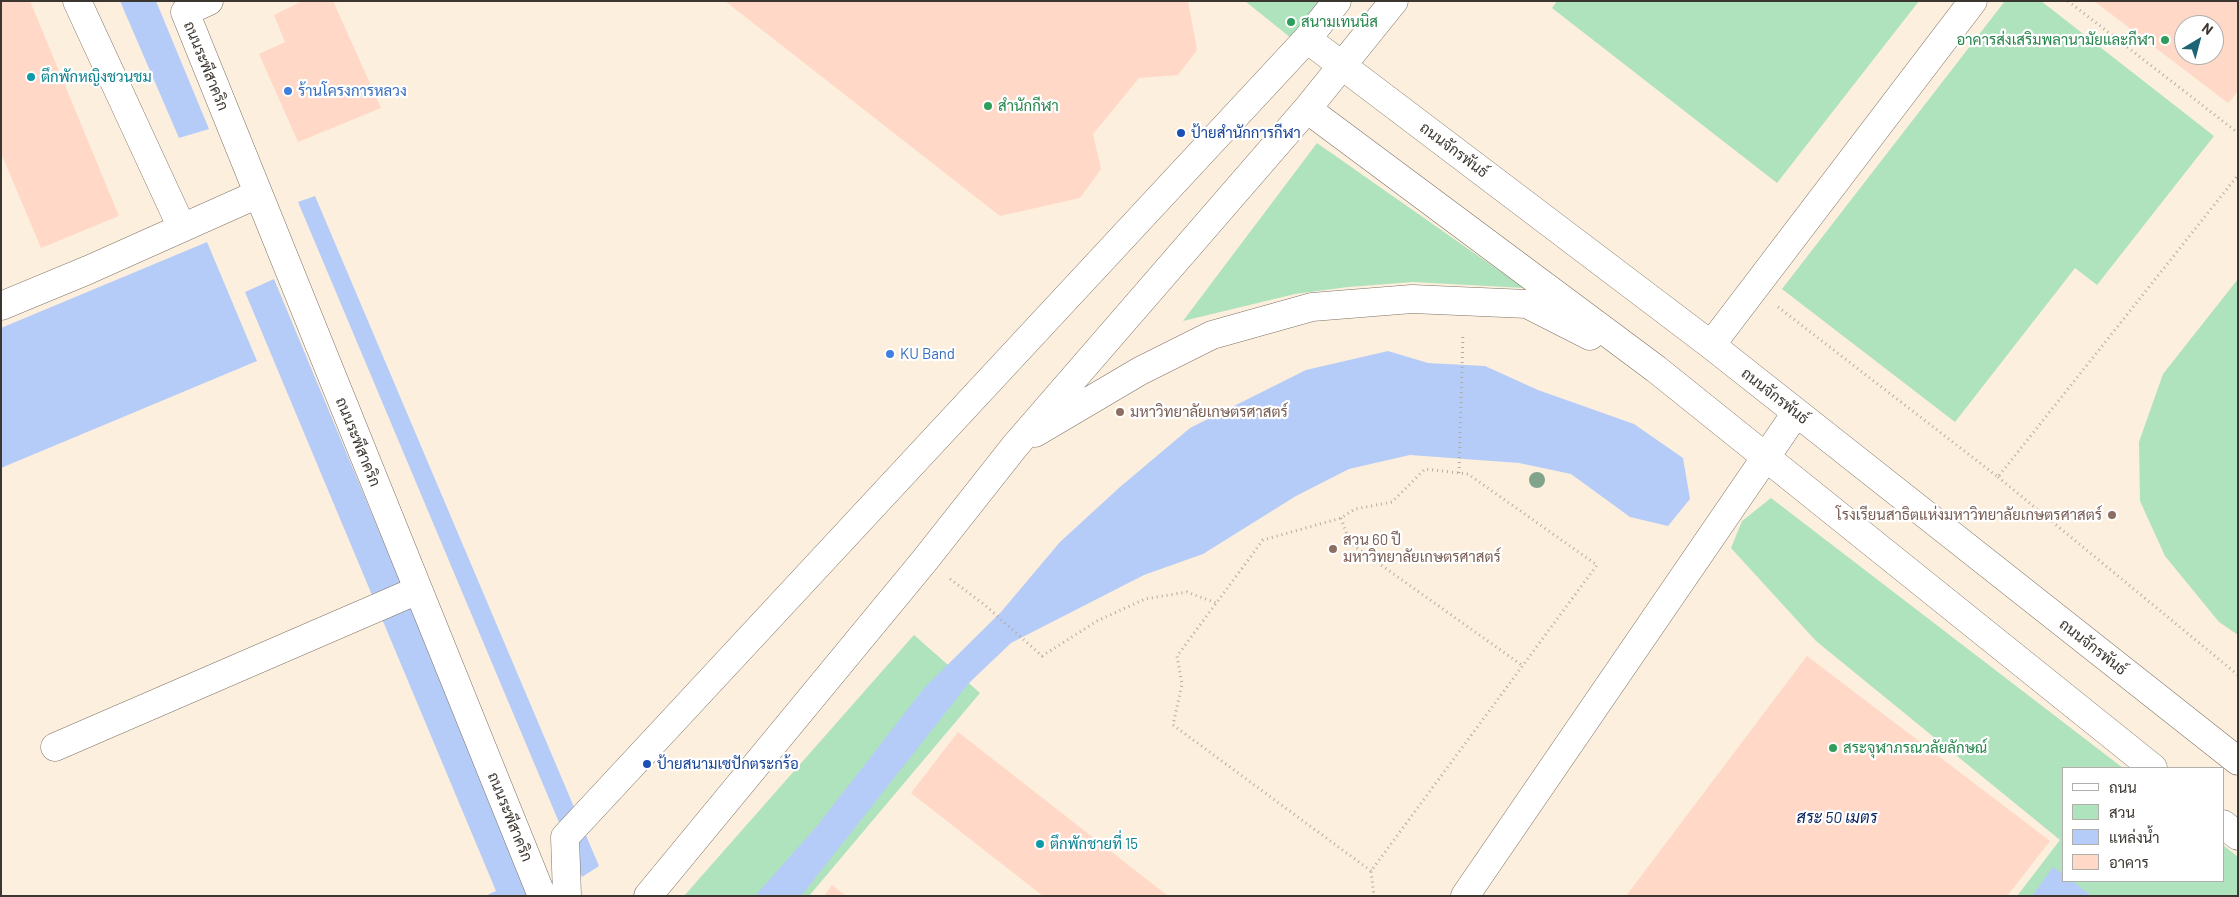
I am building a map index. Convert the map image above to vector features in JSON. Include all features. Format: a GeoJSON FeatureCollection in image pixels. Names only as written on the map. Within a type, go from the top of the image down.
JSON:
{"type":"FeatureCollection","features":[{"type":"Feature","properties":{"kind":"street"},"geometry":{"type":"LineString","coordinates":[[77,1],[182,228]]}},
{"type":"Feature","properties":{"kind":"street","name":"ถนนระพีสาคริก"},"geometry":{"type":"LineString","coordinates":[[209,1],[185,12],[413,592],[542,896]]}},
{"type":"Feature","properties":{"kind":"street"},"geometry":{"type":"LineString","coordinates":[[567,896],[565,837],[1307,39],[1337,1]]}},
{"type":"Feature","properties":{"kind":"street"},"geometry":{"type":"LineString","coordinates":[[648,896],[925,560],[1015,446],[1307,109],[1394,1]]}},
{"type":"Feature","properties":{"kind":"street"},"geometry":{"type":"LineString","coordinates":[[1711,345],[1974,1]]}},
{"type":"Feature","properties":{"kind":"street","name":"ถนนจักรพันธ์"},"geometry":{"type":"LineString","coordinates":[[1307,39],[1711,345],[2238,761]]}},
{"type":"Feature","properties":{"kind":"street"},"geometry":{"type":"LineString","coordinates":[[1307,109],[1656,369],[2152,767]]}},
{"type":"Feature","properties":{"kind":"street"},"geometry":{"type":"LineString","coordinates":[[1,306],[258,194]]}},
{"type":"Feature","properties":{"kind":"street"},"geometry":{"type":"LineString","coordinates":[[1015,446],[1140,371],[1212,335],[1312,307],[1412,299],[1527,304],[1656,369]]}},
{"type":"Feature","properties":{"kind":"street"},"geometry":{"type":"LineString","coordinates":[[1465,896],[1764,457],[1796,413]]}},
{"type":"Feature","properties":{"kind":"street"},"geometry":{"type":"LineString","coordinates":[[55,747],[413,592]]}},
{"type":"Feature","properties":{"kind":"street"},"geometry":{"type":"LineString","coordinates":[[2224,825],[2238,836]]}},
{"type":"Feature","properties":{"kind":"path"},"geometry":{"type":"LineString","coordinates":[[2068,1],[2238,133]]}},
{"type":"Feature","properties":{"kind":"path"},"geometry":{"type":"LineString","coordinates":[[1998,477],[2238,175]]}},
{"type":"Feature","properties":{"kind":"path"},"geometry":{"type":"LineString","coordinates":[[1754,289],[1998,477],[2238,675]]}},
{"type":"Feature","properties":{"kind":"path"},"geometry":{"type":"LineString","coordinates":[[1459,473],[1462,355]]}},
{"type":"Feature","properties":{"kind":"path"},"geometry":{"type":"LineString","coordinates":[[1372,871],[1173,725],[1182,684],[1177,656],[1263,540],[1341,518],[1355,509],[1392,502],[1425,469],[1468,474],[1597,564],[1372,871],[1374,896]]}},
{"type":"Feature","properties":{"kind":"path"},"geometry":{"type":"LineString","coordinates":[[1341,518],[1350,543],[1523,666]]}},
{"type":"Feature","properties":{"kind":"path"},"geometry":{"type":"LineString","coordinates":[[925,560],[986,606],[1042,656],[1098,621],[1145,598],[1187,592],[1216,603]]}},
{"type":"Feature","properties":{"kind":"shaded area","name":"มหาวิทยาลัยเกษตรศาสตร์"},"geometry":{"type":"Polygon","coordinates":[[[1,1],[2238,1],[2238,896],[1,896],[1,1]]]}},
{"type":"Feature","properties":{"kind":"green space","name":"สนามเทนนิส"},"geometry":{"type":"Polygon","coordinates":[[[1245,1],[1328,1],[1296,42],[1245,1]]]}},
{"type":"Feature","properties":{"kind":"green space"},"geometry":{"type":"Polygon","coordinates":[[[1557,1],[1919,1],[1777,183],[1552,8],[1557,1]]]}},
{"type":"Feature","properties":{"kind":"green space"},"geometry":{"type":"Polygon","coordinates":[[[2005,1],[2041,1],[2214,136],[2097,285],[2075,268],[1955,422],[1782,289],[2005,1]]]}},
{"type":"Feature","properties":{"kind":"green space"},"geometry":{"type":"Polygon","coordinates":[[[1317,143],[1524,288],[1413,282],[1348,287],[1295,294],[1183,321],[1317,143]]]}},
{"type":"Feature","properties":{"kind":"green space"},"geometry":{"type":"Polygon","coordinates":[[[2238,279],[2238,635],[2219,622],[2165,556],[2140,501],[2139,442],[2163,374],[2238,279]]]}},
{"type":"Feature","properties":{"kind":"green space"},"geometry":{"type":"Polygon","coordinates":[[[1771,498],[2122,767],[2062,767],[2062,882],[2224,882],[2224,846],[2238,857],[2238,896],[2017,896],[2060,840],[1816,641],[1731,548],[1742,521],[1771,498]]]}},
{"type":"Feature","properties":{"kind":"green space"},"geometry":{"type":"Polygon","coordinates":[[[914,635],[980,693],[809,896],[684,896],[914,635]]]}},
{"type":"Feature","properties":{"kind":"water"},"geometry":{"type":"Polygon","coordinates":[[[120,1],[156,1],[209,129],[179,138],[120,1]]]}},
{"type":"Feature","properties":{"kind":"water"},"geometry":{"type":"Polygon","coordinates":[[[315,196],[599,866],[582,877],[298,202],[315,196]]]}},
{"type":"Feature","properties":{"kind":"water"},"geometry":{"type":"Polygon","coordinates":[[[207,242],[257,361],[1,468],[1,328],[207,242]]]}},
{"type":"Feature","properties":{"kind":"water"},"geometry":{"type":"Polygon","coordinates":[[[274,279],[531,896],[485,896],[496,891],[245,292],[274,279]]]}},
{"type":"Feature","properties":{"kind":"water"},"geometry":{"type":"Polygon","coordinates":[[[1388,351],[1428,363],[1485,366],[1538,390],[1634,424],[1683,458],[1690,499],[1668,526],[1630,517],[1571,474],[1519,463],[1410,455],[1349,469],[1296,496],[1203,554],[1144,575],[1011,643],[969,683],[801,896],[755,896],[817,826],[925,687],[1001,612],[1060,542],[1120,487],[1190,428],[1306,370],[1388,351]]]}},
{"type":"Feature","properties":{"kind":"water"},"geometry":{"type":"Polygon","coordinates":[[[2053,867],[2062,873],[2062,882],[2073,882],[2092,896],[2032,896],[2053,867]]]}},
{"type":"Feature","properties":{"kind":"building","name":"ตึกพักหญิงชวนชม"},"geometry":{"type":"Polygon","coordinates":[[[1,1],[30,1],[119,216],[41,248],[1,153],[1,1]]]}},
{"type":"Feature","properties":{"kind":"building"},"geometry":{"type":"Polygon","coordinates":[[[302,1],[333,1],[381,108],[298,142],[259,54],[285,42],[274,15],[302,1]]]}},
{"type":"Feature","properties":{"kind":"building","name":"สำนักกีฬา"},"geometry":{"type":"Polygon","coordinates":[[[725,1],[1188,1],[1197,50],[1178,75],[1139,78],[1093,134],[1101,169],[1080,198],[1000,216],[725,1]]]}},
{"type":"Feature","properties":{"kind":"building","name":"อาคารส่งเสริมพลานามัยและกีฬา"},"geometry":{"type":"Polygon","coordinates":[[[2094,1],[2238,1],[2238,91],[2228,103],[2178,65],[2224,65],[2224,15],[2174,15],[2174,62],[2094,1]]]}},
{"type":"Feature","properties":{"kind":"building","name":"สระจุฬาภรณวลัยลักษณ์"},"geometry":{"type":"Polygon","coordinates":[[[1807,656],[2050,841],[2007,896],[1626,896],[1807,656]]]}},
{"type":"Feature","properties":{"kind":"building","name":"ตึกพักชายที่ 15"},"geometry":{"type":"Polygon","coordinates":[[[958,732],[1168,896],[1043,896],[911,793],[958,732]]]}},
{"type":"Feature","properties":{"kind":"building"},"geometry":{"type":"Polygon","coordinates":[[[832,885],[846,896],[824,896],[832,885]]]}},
{"type":"Feature","properties":{"kind":"place","name":"สนามเทนนิส"},"geometry":{"type":"Point","coordinates":[1291,22]}},
{"type":"Feature","properties":{"kind":"place","name":"อาคารส่งเสริมพลานามัยและกีฬา"},"geometry":{"type":"Point","coordinates":[2165,40]}},
{"type":"Feature","properties":{"kind":"place","name":"ตึกพักหญิงชวนชม"},"geometry":{"type":"Point","coordinates":[31,77]}},
{"type":"Feature","properties":{"kind":"place","name":"ร้านโครงการหลวง"},"geometry":{"type":"Point","coordinates":[288,91]}},
{"type":"Feature","properties":{"kind":"place","name":"สำนักกีฬา"},"geometry":{"type":"Point","coordinates":[988,106]}},
{"type":"Feature","properties":{"kind":"place","name":"ป้ายสำนักการกีฬา"},"geometry":{"type":"Point","coordinates":[1181,133]}},
{"type":"Feature","properties":{"kind":"place","name":"KU Band"},"geometry":{"type":"Point","coordinates":[890,354]}},
{"type":"Feature","properties":{"kind":"place","name":"มหาวิทยาลัยเกษตรศาสตร์"},"geometry":{"type":"Point","coordinates":[1120,412]}},
{"type":"Feature","properties":{"kind":"place","name":"โรงเรียนสาธิตแห่งมหาวิทยาลัยเกษตรศาสตร์"},"geometry":{"type":"Point","coordinates":[2112,515]}},
{"type":"Feature","properties":{"kind":"place","name":"สวน 60 ปี มหาวิทยาลัยเกษตรศาสตร์"},"geometry":{"type":"Point","coordinates":[1333,549]}},
{"type":"Feature","properties":{"kind":"place","name":"สระจุฬาภรณวลัยลักษณ์"},"geometry":{"type":"Point","coordinates":[1833,748]}},
{"type":"Feature","properties":{"kind":"place","name":"ป้ายสนามเซปักตระกร้อ"},"geometry":{"type":"Point","coordinates":[647,764]}},
{"type":"Feature","properties":{"kind":"place","name":"ตึกพักชายที่ 15"},"geometry":{"type":"Point","coordinates":[1040,844]}},
{"type":"Feature","properties":{"kind":"water label","name":"สระ 50 เมตร"},"geometry":{"type":"Point","coordinates":[1837,818]}}]}
